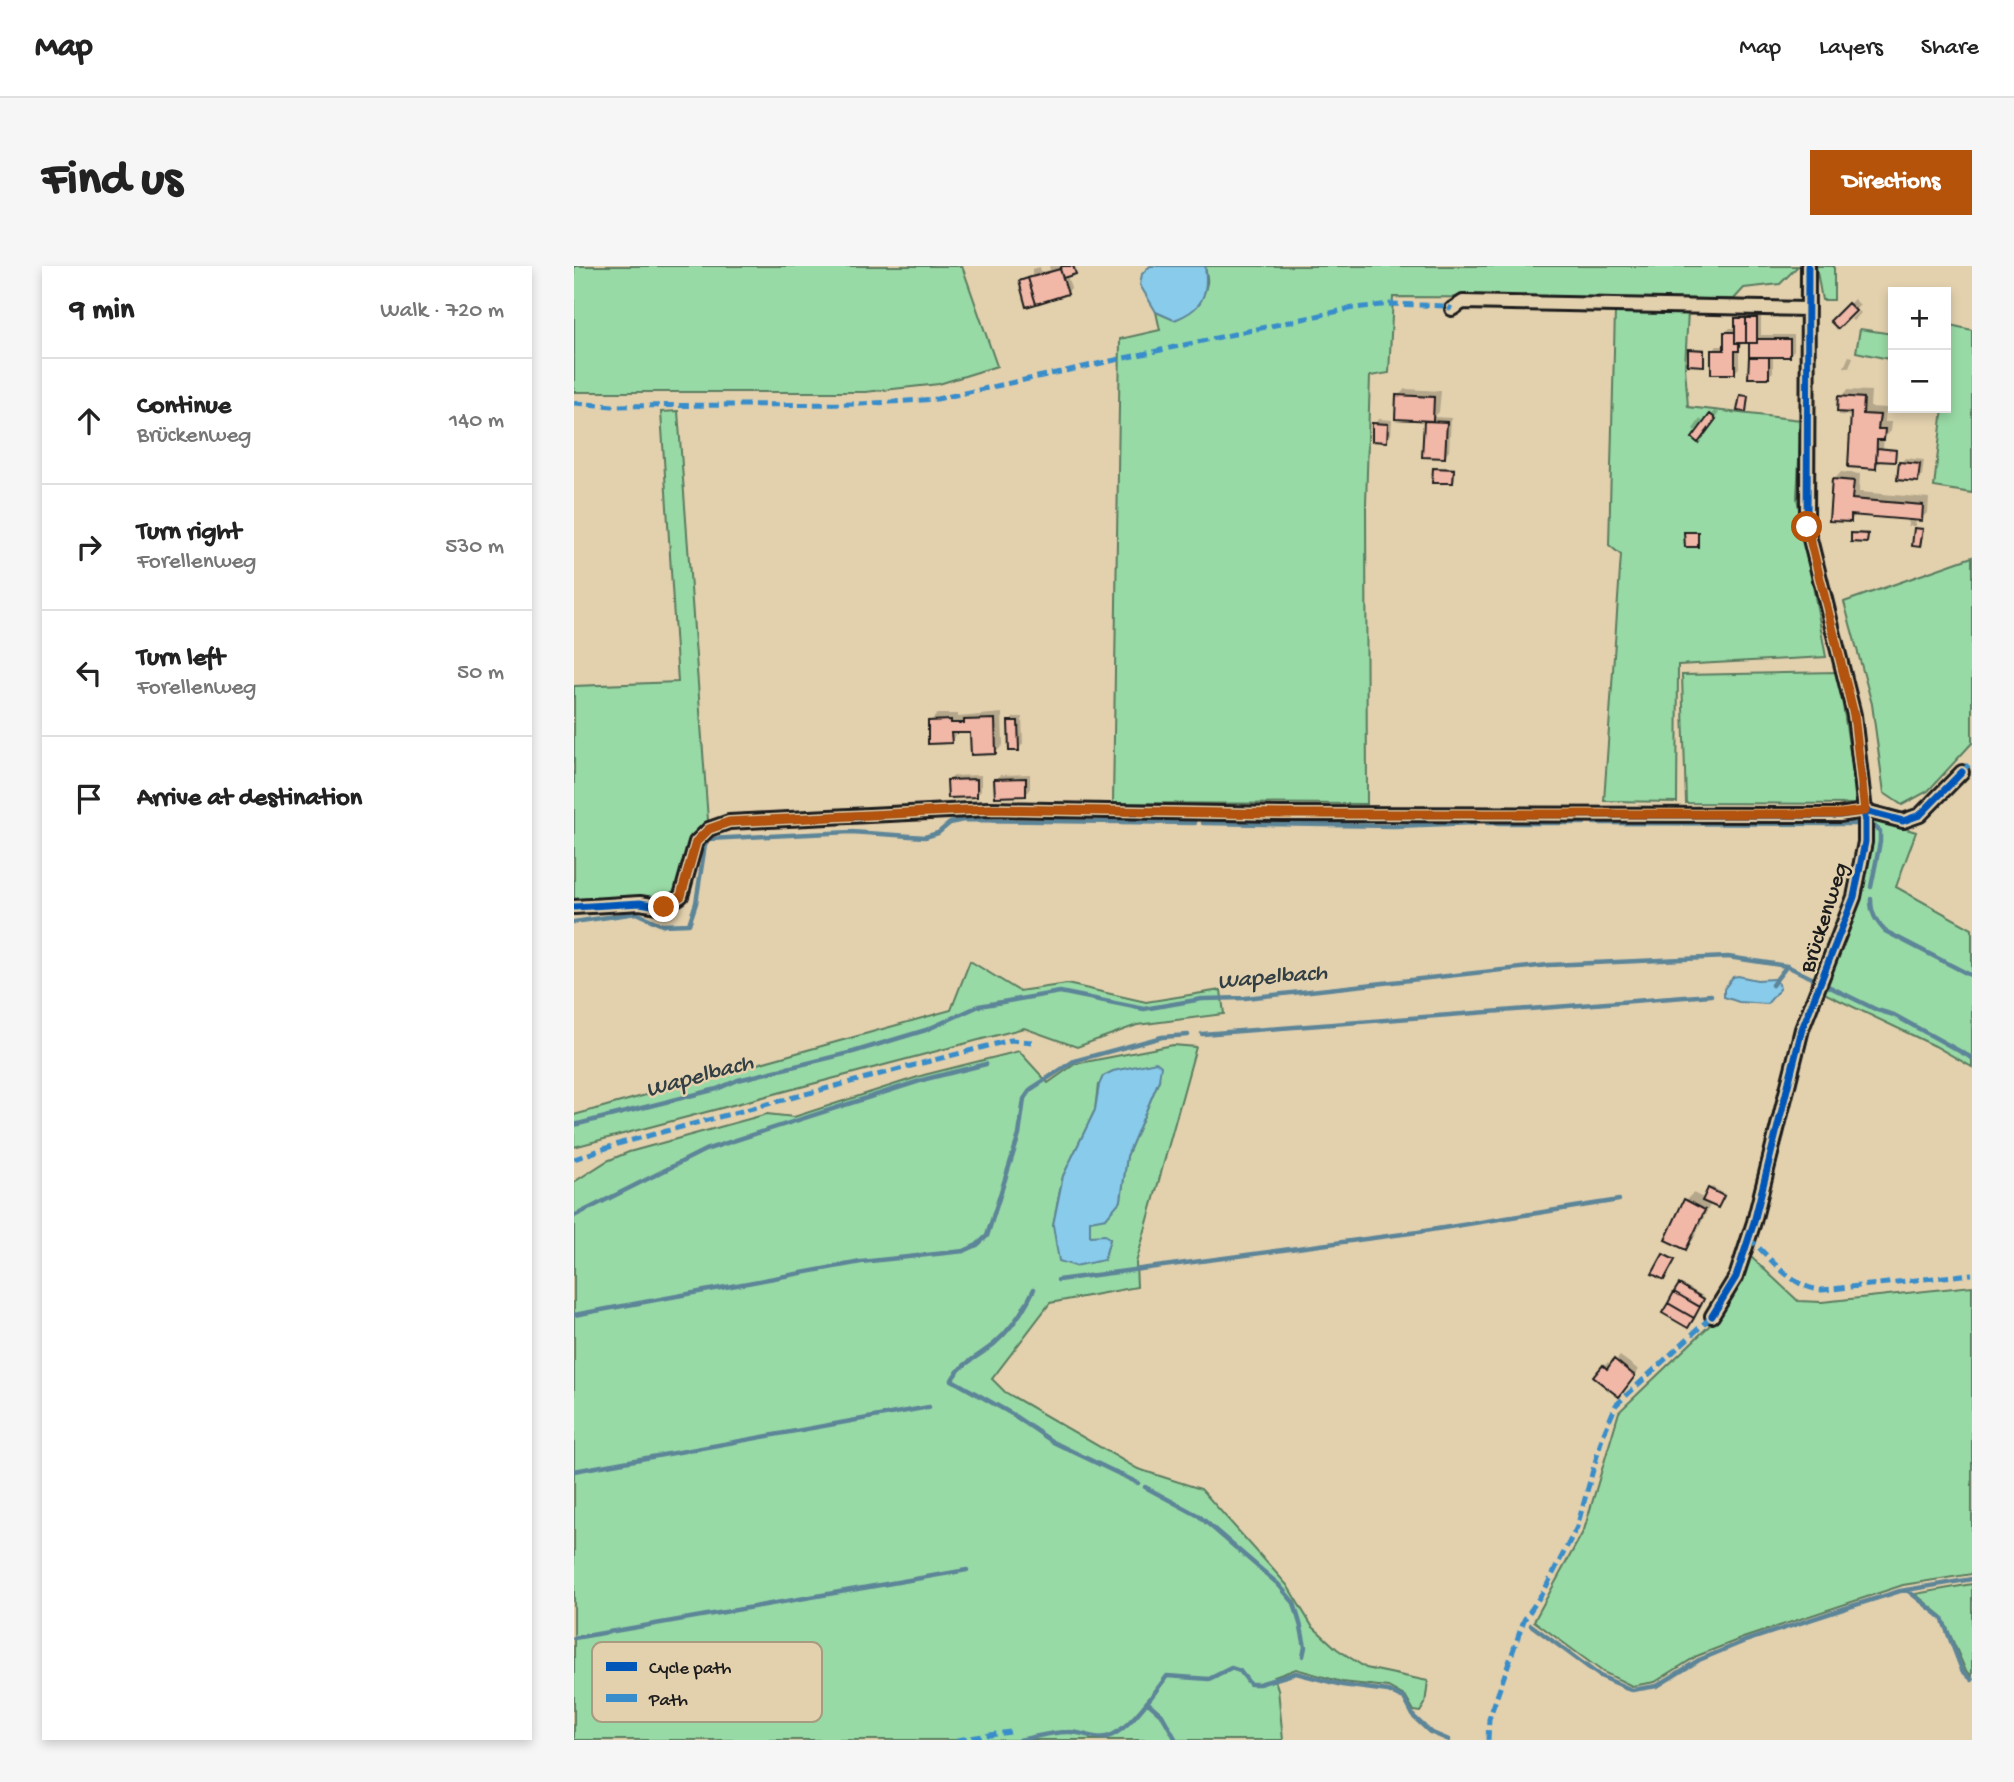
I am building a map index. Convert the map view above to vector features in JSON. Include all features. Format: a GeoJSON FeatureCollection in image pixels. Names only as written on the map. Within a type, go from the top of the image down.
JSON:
{"type":"FeatureCollection","features":[{"type":"Feature","properties":{"kind":"street","name":"Brückenweg"},"geometry":{"type":"LineString","coordinates":[[1712,1316],[1736,1276],[1754,1222],[1802,1029],[1854,897],[1865,842],[1865,811],[1854,715],[1807,527],[1808,266]]}},
{"type":"Feature","properties":{"kind":"street"},"geometry":{"type":"LineString","coordinates":[[1452,309],[1463,302],[1808,309]]}},
{"type":"Feature","properties":{"kind":"street"},"geometry":{"type":"LineString","coordinates":[[574,907],[640,903],[664,907],[681,896],[696,842],[709,829],[729,822],[989,809],[1282,814],[1839,814],[1865,811],[1903,821],[1920,816],[1962,772]]}},
{"type":"Feature","properties":{"kind":"green space"},"geometry":{"type":"Polygon","coordinates":[[[574,266],[962,266],[997,366],[939,384],[865,392],[574,392],[574,266]]]}},
{"type":"Feature","properties":{"kind":"green space"},"geometry":{"type":"Polygon","coordinates":[[[1205,266],[1798,266],[1780,284],[1744,288],[1734,299],[1393,297],[1389,373],[1370,376],[1366,504],[1367,804],[1113,803],[1120,339],[1160,330],[1156,312],[1174,320],[1191,310],[1205,290],[1205,266]]]}},
{"type":"Feature","properties":{"kind":"green space"},"geometry":{"type":"Polygon","coordinates":[[[1816,266],[1834,266],[1834,300],[1822,300],[1816,266]]]}},
{"type":"Feature","properties":{"kind":"green space"},"geometry":{"type":"Polygon","coordinates":[[[1615,311],[1688,311],[1685,367],[1688,407],[1801,420],[1797,498],[1826,657],[1678,665],[1677,802],[1604,801],[1621,555],[1609,545],[1615,311]]]}},
{"type":"Feature","properties":{"kind":"green space"},"geometry":{"type":"Polygon","coordinates":[[[1951,325],[1972,330],[1972,493],[1934,487],[1942,413],[1951,413],[1951,325]]]}},
{"type":"Feature","properties":{"kind":"green space"},"geometry":{"type":"Polygon","coordinates":[[[1860,329],[1888,333],[1888,359],[1856,352],[1860,329]]]}},
{"type":"Feature","properties":{"kind":"green space"},"geometry":{"type":"Polygon","coordinates":[[[678,411],[708,820],[690,838],[675,894],[664,901],[641,898],[574,899],[574,686],[678,682],[661,412],[678,411]]]}},
{"type":"Feature","properties":{"kind":"green space"},"geometry":{"type":"Polygon","coordinates":[[[1972,557],[1972,743],[1928,791],[1902,805],[1884,793],[1872,704],[1844,602],[1972,557]]]}},
{"type":"Feature","properties":{"kind":"green space"},"geometry":{"type":"Polygon","coordinates":[[[1838,672],[1858,804],[1686,803],[1682,675],[1838,672]]]}},
{"type":"Feature","properties":{"kind":"green space"},"geometry":{"type":"Polygon","coordinates":[[[1873,819],[1916,832],[1896,887],[1972,929],[1972,1067],[1935,1046],[1824,993],[1859,904],[1873,819]]]}},
{"type":"Feature","properties":{"kind":"green space"},"geometry":{"type":"Polygon","coordinates":[[[970,961],[1019,991],[1067,984],[1146,1002],[1221,990],[1224,1014],[1137,1025],[1077,1047],[1024,1028],[574,1147],[574,1115],[951,1010],[970,961]]]}},
{"type":"Feature","properties":{"kind":"green space"},"geometry":{"type":"Polygon","coordinates":[[[1173,1045],[1196,1047],[1136,1263],[1137,1287],[1050,1303],[992,1379],[1005,1392],[1138,1469],[1201,1489],[1287,1585],[1312,1626],[1337,1649],[1366,1668],[1428,1681],[1425,1704],[1420,1712],[1414,1711],[1406,1697],[1388,1687],[1342,1682],[1296,1669],[1274,1677],[1278,1689],[1283,1740],[574,1740],[574,1182],[607,1161],[629,1152],[767,1114],[794,1117],[924,1075],[1019,1051],[1048,1083],[1075,1064],[1173,1045]],[[1159,1080],[1098,1085],[1095,1110],[1063,1176],[1053,1225],[1104,1260],[1110,1239],[1090,1236],[1090,1220],[1121,1200],[1127,1156],[1159,1080]]]}},
{"type":"Feature","properties":{"kind":"green space"},"geometry":{"type":"Polygon","coordinates":[[[1750,1256],[1798,1301],[1822,1302],[1972,1286],[1972,1574],[1903,1585],[1743,1638],[1697,1656],[1655,1682],[1632,1686],[1603,1672],[1534,1621],[1584,1530],[1619,1412],[1712,1323],[1741,1278],[1750,1256]]]}},
{"type":"Feature","properties":{"kind":"green space"},"geometry":{"type":"Polygon","coordinates":[[[1972,1584],[1972,1676],[1965,1669],[1942,1616],[1915,1594],[1972,1584]]]}},
{"type":"Feature","properties":{"kind":"water"},"geometry":{"type":"Polygon","coordinates":[[[1150,266],[1205,266],[1206,285],[1197,306],[1174,320],[1156,312],[1140,285],[1142,274],[1150,266]]]}},
{"type":"Feature","properties":{"kind":"water"},"geometry":{"type":"Polygon","coordinates":[[[1733,977],[1757,980],[1774,979],[1780,989],[1767,1004],[1739,1002],[1724,997],[1724,989],[1733,977]]]}},
{"type":"Feature","properties":{"kind":"water"},"geometry":{"type":"Polygon","coordinates":[[[1156,1062],[1161,1066],[1159,1080],[1127,1156],[1121,1200],[1106,1218],[1090,1221],[1090,1236],[1105,1235],[1110,1239],[1104,1260],[1075,1266],[1059,1261],[1053,1225],[1063,1176],[1095,1110],[1103,1076],[1113,1071],[1156,1062]]]}},
{"type":"Feature","properties":{"kind":"building"},"geometry":{"type":"Polygon","coordinates":[[[1062,266],[1073,266],[1076,274],[1063,278],[1060,269],[1062,266]]]}},
{"type":"Feature","properties":{"kind":"building"},"geometry":{"type":"Polygon","coordinates":[[[1060,269],[1068,294],[1036,304],[1028,278],[1060,269]]]}},
{"type":"Feature","properties":{"kind":"building"},"geometry":{"type":"Polygon","coordinates":[[[1028,278],[1036,304],[1026,307],[1019,281],[1028,278]]]}},
{"type":"Feature","properties":{"kind":"building"},"geometry":{"type":"Polygon","coordinates":[[[1848,303],[1856,311],[1838,329],[1830,321],[1848,303]]]}},
{"type":"Feature","properties":{"kind":"building"},"geometry":{"type":"Polygon","coordinates":[[[1735,318],[1746,318],[1746,343],[1735,343],[1735,318]]]}},
{"type":"Feature","properties":{"kind":"building"},"geometry":{"type":"Polygon","coordinates":[[[1746,318],[1757,318],[1757,343],[1746,343],[1746,318]]]}},
{"type":"Feature","properties":{"kind":"building"},"geometry":{"type":"Polygon","coordinates":[[[1724,332],[1735,332],[1735,343],[1739,343],[1739,351],[1735,351],[1735,374],[1711,374],[1711,350],[1724,350],[1724,332]]]}},
{"type":"Feature","properties":{"kind":"building"},"geometry":{"type":"Polygon","coordinates":[[[1757,339],[1790,339],[1790,357],[1749,357],[1749,343],[1757,343],[1757,339]]]}},
{"type":"Feature","properties":{"kind":"building"},"geometry":{"type":"Polygon","coordinates":[[[1688,349],[1704,350],[1704,366],[1688,365],[1688,349]]]}},
{"type":"Feature","properties":{"kind":"building"},"geometry":{"type":"Polygon","coordinates":[[[1749,357],[1769,357],[1769,378],[1748,378],[1749,357]]]}},
{"type":"Feature","properties":{"kind":"building"},"geometry":{"type":"Polygon","coordinates":[[[1396,395],[1434,397],[1433,421],[1395,419],[1396,395]]]}},
{"type":"Feature","properties":{"kind":"building"},"geometry":{"type":"Polygon","coordinates":[[[1740,395],[1748,396],[1746,412],[1737,411],[1740,395]]]}},
{"type":"Feature","properties":{"kind":"building"},"geometry":{"type":"Polygon","coordinates":[[[1838,396],[1864,398],[1863,414],[1880,415],[1878,429],[1885,429],[1884,440],[1877,440],[1876,469],[1848,467],[1851,413],[1837,412],[1838,396]]]}},
{"type":"Feature","properties":{"kind":"building"},"geometry":{"type":"Polygon","coordinates":[[[1710,414],[1716,419],[1698,443],[1692,438],[1710,414]]]}},
{"type":"Feature","properties":{"kind":"building"},"geometry":{"type":"Polygon","coordinates":[[[1424,421],[1447,422],[1445,458],[1422,457],[1424,421]]]}},
{"type":"Feature","properties":{"kind":"building"},"geometry":{"type":"Polygon","coordinates":[[[1372,423],[1388,424],[1387,442],[1372,441],[1372,423]]]}},
{"type":"Feature","properties":{"kind":"building"},"geometry":{"type":"Polygon","coordinates":[[[1877,448],[1896,450],[1895,462],[1876,461],[1877,448]]]}},
{"type":"Feature","properties":{"kind":"building"},"geometry":{"type":"Polygon","coordinates":[[[1899,462],[1920,464],[1918,482],[1897,480],[1899,462]]]}},
{"type":"Feature","properties":{"kind":"building"},"geometry":{"type":"Polygon","coordinates":[[[1433,468],[1454,469],[1453,483],[1432,483],[1433,468]]]}},
{"type":"Feature","properties":{"kind":"building"},"geometry":{"type":"Polygon","coordinates":[[[1832,479],[1854,481],[1852,499],[1923,505],[1922,521],[1851,515],[1851,522],[1829,521],[1832,479]]]}},
{"type":"Feature","properties":{"kind":"building"},"geometry":{"type":"Polygon","coordinates":[[[1914,528],[1923,529],[1920,547],[1912,546],[1914,528]]]}},
{"type":"Feature","properties":{"kind":"building"},"geometry":{"type":"Polygon","coordinates":[[[1684,532],[1698,532],[1698,547],[1685,547],[1684,532]]]}},
{"type":"Feature","properties":{"kind":"building"},"geometry":{"type":"Polygon","coordinates":[[[1851,533],[1868,534],[1867,543],[1851,542],[1851,533]]]}},
{"type":"Feature","properties":{"kind":"building"},"geometry":{"type":"Polygon","coordinates":[[[995,719],[996,754],[971,755],[970,733],[951,733],[952,743],[928,744],[928,721],[951,720],[951,723],[964,723],[964,720],[995,719]]]}},
{"type":"Feature","properties":{"kind":"building"},"geometry":{"type":"Polygon","coordinates":[[[1008,721],[1018,721],[1019,751],[1009,751],[1008,721]]]}},
{"type":"Feature","properties":{"kind":"building"},"geometry":{"type":"Polygon","coordinates":[[[1026,778],[1026,796],[995,797],[994,779],[1026,778]]]}},
{"type":"Feature","properties":{"kind":"building"},"geometry":{"type":"Polygon","coordinates":[[[977,779],[977,797],[948,798],[947,780],[977,779]]]}},
{"type":"Feature","properties":{"kind":"building"},"geometry":{"type":"Polygon","coordinates":[[[1708,1188],[1724,1196],[1718,1208],[1702,1201],[1708,1188]]]}},
{"type":"Feature","properties":{"kind":"building"},"geometry":{"type":"Polygon","coordinates":[[[1684,1199],[1705,1210],[1686,1250],[1665,1240],[1684,1199]]]}},
{"type":"Feature","properties":{"kind":"building"},"geometry":{"type":"Polygon","coordinates":[[[1663,1254],[1675,1260],[1664,1280],[1652,1274],[1663,1254]]]}},
{"type":"Feature","properties":{"kind":"building"},"geometry":{"type":"Polygon","coordinates":[[[1679,1284],[1704,1299],[1700,1307],[1674,1292],[1679,1284]]]}},
{"type":"Feature","properties":{"kind":"building"},"geometry":{"type":"Polygon","coordinates":[[[1674,1292],[1700,1307],[1694,1318],[1668,1303],[1674,1292]]]}},
{"type":"Feature","properties":{"kind":"building"},"geometry":{"type":"Polygon","coordinates":[[[1668,1303],[1694,1318],[1688,1328],[1662,1313],[1668,1303]]]}},
{"type":"Feature","properties":{"kind":"building"},"geometry":{"type":"Polygon","coordinates":[[[1614,1359],[1635,1376],[1619,1397],[1593,1377],[1603,1365],[1607,1369],[1614,1359]]]}},
{"type":"Feature","properties":{"kind":"waterway"},"geometry":{"type":"LineString","coordinates":[[574,922],[636,913],[662,925],[689,924],[696,903],[708,839],[851,832],[925,837],[938,833],[950,823],[963,820],[1195,823]]}},
{"type":"Feature","properties":{"kind":"waterway"},"geometry":{"type":"LineString","coordinates":[[1203,823],[1394,826],[1475,823]]}},
{"type":"Feature","properties":{"kind":"waterway"},"geometry":{"type":"LineString","coordinates":[[1487,823],[1584,823]]}},
{"type":"Feature","properties":{"kind":"waterway"},"geometry":{"type":"LineString","coordinates":[[1594,823],[1857,824]]}},
{"type":"Feature","properties":{"kind":"waterway"},"geometry":{"type":"LineString","coordinates":[[1871,887],[1880,842],[1880,831],[1874,826]]}},
{"type":"Feature","properties":{"kind":"waterway"},"geometry":{"type":"LineString","coordinates":[[1871,899],[1874,916],[1885,931],[1972,976]]}},
{"type":"Feature","properties":{"kind":"waterway","name":"Wapelbach"},"geometry":{"type":"LineString","coordinates":[[574,1125],[853,1052],[926,1030],[979,1006],[1060,992],[1144,1009],[1202,999],[1245,998],[1548,965],[1728,957],[1787,966],[1877,1010],[1894,1015],[1972,1058]]}},
{"type":"Feature","properties":{"kind":"waterway"},"geometry":{"type":"LineString","coordinates":[[1772,985],[1786,967]]}},
{"type":"Feature","properties":{"kind":"waterway"},"geometry":{"type":"LineString","coordinates":[[1202,1034],[1711,995]]}},
{"type":"Feature","properties":{"kind":"waterway"},"geometry":{"type":"LineString","coordinates":[[574,1315],[861,1262],[964,1251],[987,1236],[1019,1135],[1024,1099],[1031,1089],[1074,1061],[1162,1037],[1188,1035]]}},
{"type":"Feature","properties":{"kind":"waterway"},"geometry":{"type":"LineString","coordinates":[[574,1216],[705,1150],[926,1079],[986,1064]]}},
{"type":"Feature","properties":{"kind":"waterway"},"geometry":{"type":"LineString","coordinates":[[1058,1280],[1418,1232],[1619,1200]]}},
{"type":"Feature","properties":{"kind":"waterway"},"geometry":{"type":"LineString","coordinates":[[1034,1289],[1007,1331],[960,1369],[952,1380],[1012,1414],[1053,1442],[1138,1483]]}},
{"type":"Feature","properties":{"kind":"waterway"},"geometry":{"type":"LineString","coordinates":[[574,1471],[929,1407]]}},
{"type":"Feature","properties":{"kind":"waterway"},"geometry":{"type":"LineString","coordinates":[[1145,1487],[1199,1516],[1278,1584],[1294,1603],[1305,1647],[1303,1656]]}},
{"type":"Feature","properties":{"kind":"waterway"},"geometry":{"type":"LineString","coordinates":[[574,1638],[967,1570]]}},
{"type":"Feature","properties":{"kind":"waterway"},"geometry":{"type":"LineString","coordinates":[[1531,1625],[1600,1676],[1632,1690],[1657,1686],[1699,1660],[1745,1641],[1852,1606],[1900,1591],[1972,1579]]}},
{"type":"Feature","properties":{"kind":"waterway"},"geometry":{"type":"LineString","coordinates":[[1907,1590],[1942,1618],[1962,1670],[1972,1680]]}},
{"type":"Feature","properties":{"kind":"waterway"},"geometry":{"type":"LineString","coordinates":[[1019,1740],[1068,1732],[1106,1737],[1131,1721],[1167,1676],[1209,1679],[1231,1668],[1240,1671],[1250,1684],[1296,1673],[1342,1685],[1388,1691],[1404,1698],[1414,1717],[1430,1732],[1449,1740]]}},
{"type":"Feature","properties":{"kind":"waterway"},"geometry":{"type":"LineString","coordinates":[[1147,1702],[1162,1715],[1176,1740]]}},
{"type":"Feature","properties":{"kind":"marked path"},"geometry":{"type":"LineString","coordinates":[[574,403],[613,406],[860,404],[937,399],[1353,308],[1392,304],[1446,306],[1452,309]]}},
{"type":"Feature","properties":{"kind":"marked path"},"geometry":{"type":"LineString","coordinates":[[1962,772],[1972,761]]}},
{"type":"Feature","properties":{"kind":"marked path"},"geometry":{"type":"LineString","coordinates":[[574,1159],[621,1143],[1011,1040],[1032,1042]]}},
{"type":"Feature","properties":{"kind":"marked path"},"geometry":{"type":"LineString","coordinates":[[1747,1240],[1754,1243],[1793,1279],[1822,1290],[1972,1274]]}},
{"type":"Feature","properties":{"kind":"marked path"},"geometry":{"type":"LineString","coordinates":[[1488,1740],[1489,1719],[1524,1620],[1545,1589],[1577,1527],[1602,1438],[1616,1405],[1712,1316]]}},
{"type":"Feature","properties":{"kind":"marked path"},"geometry":{"type":"LineString","coordinates":[[957,1740],[1010,1732]]}},
{"type":"Feature","properties":{"kind":"cycle path"},"geometry":{"type":"LineString","coordinates":[[1712,1316],[1736,1277],[1754,1222],[1802,1029],[1854,897],[1865,842],[1865,811],[1854,715],[1807,527],[1808,266]]}},
{"type":"Feature","properties":{"kind":"cycle path"},"geometry":{"type":"LineString","coordinates":[[574,907],[640,903],[664,907],[681,896],[696,842],[709,829],[729,822],[989,809],[1282,814],[1839,815],[1865,811],[1903,821],[1920,815],[1962,772]]}},
{"type":"Feature","properties":{"kind":"route"},"geometry":{"type":"LineString","coordinates":[[664,907],[681,896],[696,842],[709,829],[729,822],[989,809],[1282,814],[1839,814],[1865,811],[1854,715],[1807,527]]}}]}
